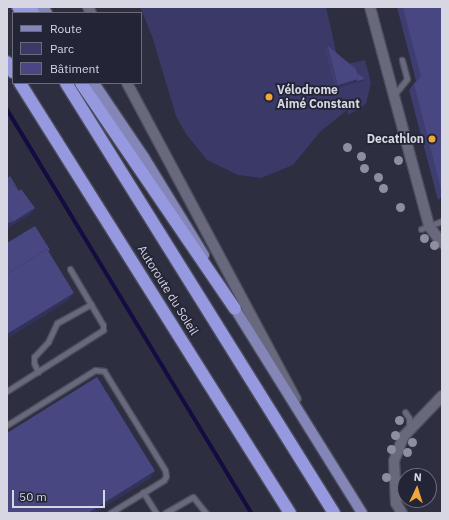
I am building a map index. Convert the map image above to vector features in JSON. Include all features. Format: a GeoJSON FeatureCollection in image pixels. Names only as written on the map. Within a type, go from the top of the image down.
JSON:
{"type":"FeatureCollection","features":[{"type":"Feature","properties":{"kind":"highway","name":"Autoroute du Soleil"},"geometry":{"type":"LineString","coordinates":[[21,84],[290,513]]}},
{"type":"Feature","properties":{"kind":"highway","name":"Autoroute du Soleil"},"geometry":{"type":"LineString","coordinates":[[67,84],[334,513]]}},
{"type":"Feature","properties":{"kind":"highway"},"geometry":{"type":"LineString","coordinates":[[82,84],[235,309]]}},
{"type":"Feature","properties":{"kind":"main road"},"geometry":{"type":"LineString","coordinates":[[95,84],[187,225],[235,309],[362,513]]}},
{"type":"Feature","properties":{"kind":"street"},"geometry":{"type":"LineString","coordinates":[[370,7],[394,95],[425,228],[442,243]]}},
{"type":"Feature","properties":{"kind":"street"},"geometry":{"type":"LineString","coordinates":[[128,84],[320,446]]}},
{"type":"Feature","properties":{"kind":"street"},"geometry":{"type":"LineString","coordinates":[[402,513],[396,503],[394,461],[403,437],[442,396]]}},
{"type":"Feature","properties":{"kind":"lane"},"geometry":{"type":"LineString","coordinates":[[394,95],[407,79],[402,60]]}},
{"type":"Feature","properties":{"kind":"lane"},"geometry":{"type":"LineString","coordinates":[[425,228],[442,221]]}},
{"type":"Feature","properties":{"kind":"lane"},"geometry":{"type":"LineString","coordinates":[[7,391],[100,333],[103,325],[70,269]]}},
{"type":"Feature","properties":{"kind":"lane"},"geometry":{"type":"LineString","coordinates":[[38,372],[34,363],[34,357],[48,342],[57,323],[90,304]]}},
{"type":"Feature","properties":{"kind":"lane"},"geometry":{"type":"LineString","coordinates":[[7,425],[95,370],[104,371],[165,470],[164,480],[110,513]]}},
{"type":"Feature","properties":{"kind":"lane"},"geometry":{"type":"LineString","coordinates":[[405,412],[408,418],[409,429]]}},
{"type":"Feature","properties":{"kind":"lane"},"geometry":{"type":"LineString","coordinates":[[144,492],[156,513]]}},
{"type":"Feature","properties":{"kind":"lane"},"geometry":{"type":"LineString","coordinates":[[165,513],[193,497],[206,513]]}},
{"type":"Feature","properties":{"kind":"green space","name":"Vélodrome Aimé Constant"},"geometry":{"type":"Polygon","coordinates":[[[140,7],[326,7],[338,60],[344,65],[365,60],[371,83],[366,104],[348,115],[347,110],[320,132],[293,165],[261,178],[238,175],[207,160],[186,134],[176,116],[152,36],[140,7]]]}},
{"type":"Feature","properties":{"kind":"building","name":"Decathlon"},"geometry":{"type":"Polygon","coordinates":[[[403,7],[442,7],[442,193],[414,84],[421,77],[403,7]]]}},
{"type":"Feature","properties":{"kind":"building"},"geometry":{"type":"Polygon","coordinates":[[[328,46],[356,69],[358,79],[338,85],[328,46]]]}},
{"type":"Feature","properties":{"kind":"building"},"geometry":{"type":"Polygon","coordinates":[[[357,73],[365,79],[357,81],[357,73]]]}},
{"type":"Feature","properties":{"kind":"building"},"geometry":{"type":"Polygon","coordinates":[[[10,176],[19,191],[7,179],[10,176]]]}},
{"type":"Feature","properties":{"kind":"building"},"geometry":{"type":"Polygon","coordinates":[[[7,179],[19,191],[21,189],[35,208],[11,223],[12,221],[7,213],[7,179]]]}},
{"type":"Feature","properties":{"kind":"building"},"geometry":{"type":"Polygon","coordinates":[[[7,213],[12,221],[7,224],[7,213]]]}},
{"type":"Feature","properties":{"kind":"building"},"geometry":{"type":"Polygon","coordinates":[[[35,226],[50,250],[48,251],[47,249],[7,274],[7,243],[35,226]]]}},
{"type":"Feature","properties":{"kind":"building"},"geometry":{"type":"Polygon","coordinates":[[[47,249],[74,293],[7,334],[7,274],[47,249]]]}},
{"type":"Feature","properties":{"kind":"building"},"geometry":{"type":"Polygon","coordinates":[[[97,377],[155,471],[88,513],[7,513],[7,433],[97,377]]]}},
{"type":"Feature","properties":{"kind":"waterway"},"geometry":{"type":"LineString","coordinates":[[7,109],[252,513]]}},
{"type":"Feature","properties":{"kind":"place","name":"Vélodrome Aimé Constant"},"geometry":{"type":"Point","coordinates":[269,97]}},
{"type":"Feature","properties":{"kind":"place","name":"Decathlon"},"geometry":{"type":"Point","coordinates":[432,139]}}]}
